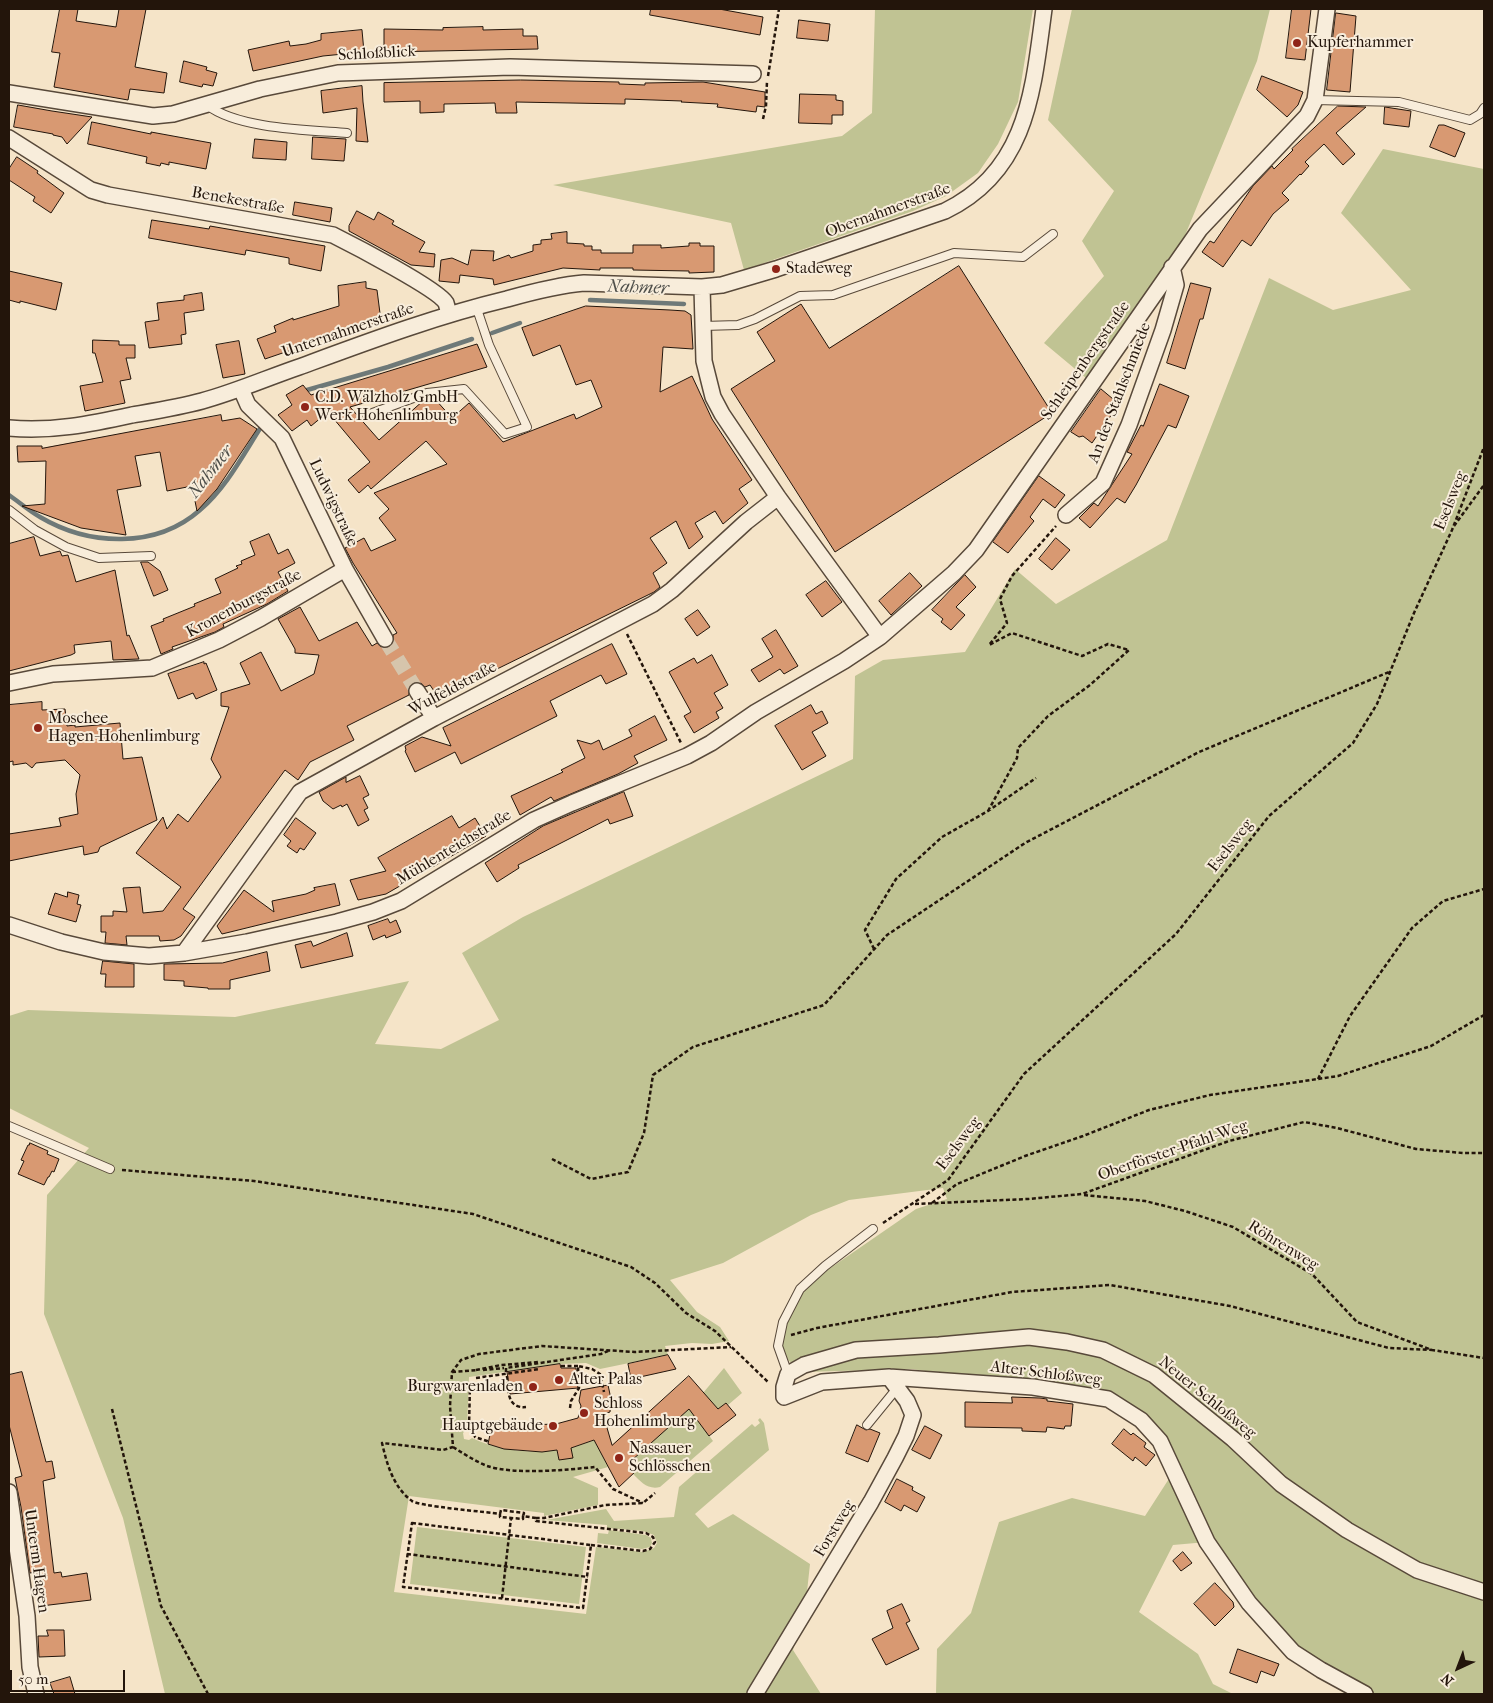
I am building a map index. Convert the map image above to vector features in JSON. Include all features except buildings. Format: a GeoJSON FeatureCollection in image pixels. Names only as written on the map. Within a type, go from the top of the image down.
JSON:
{"type":"FeatureCollection","features":[{"type":"Feature","properties":{"kind":"street","name":"Obernahmerstraße"},"geometry":{"type":"LineString","coordinates":[[702,287],[722,285],[769,272],[922,220],[962,203],[978,192],[1002,163],[1022,125],[1029,103],[1044,9]]}},
{"type":"Feature","properties":{"kind":"street","name":"Schleipenbergstraße"},"geometry":{"type":"LineString","coordinates":[[880,637],[954,573],[976,550],[1200,229],[1307,116],[1315,100],[1327,9]]}},
{"type":"Feature","properties":{"kind":"street","name":"Schloßblick"},"geometry":{"type":"LineString","coordinates":[[9,93],[153,116],[173,114],[260,89],[338,73],[510,67],[753,74]]}},
{"type":"Feature","properties":{"kind":"street","name":"Benekestraße"},"geometry":{"type":"LineString","coordinates":[[9,138],[91,190],[108,195],[333,235],[354,245],[431,291],[445,302],[449,314]]}},
{"type":"Feature","properties":{"kind":"street","name":"An der Stahlschmiede"},"geometry":{"type":"LineString","coordinates":[[1066,515],[1103,483],[1129,426],[1163,330],[1176,285],[1172,267]]}},
{"type":"Feature","properties":{"kind":"street","name":"Unternahmerstraße"},"geometry":{"type":"LineString","coordinates":[[9,428],[32,430],[91,424],[201,401],[240,389],[358,345],[449,314],[553,287],[584,283],[702,287]]}},
{"type":"Feature","properties":{"kind":"street"},"geometry":{"type":"LineString","coordinates":[[702,287],[704,361],[713,397],[722,414],[778,497],[880,637]]}},
{"type":"Feature","properties":{"kind":"street","name":"Ludwigstraße"},"geometry":{"type":"LineString","coordinates":[[240,389],[248,405],[282,438],[345,569],[385,639]]}},
{"type":"Feature","properties":{"kind":"street","name":"Wulfeldstraße"},"geometry":{"type":"LineString","coordinates":[[184,954],[300,792],[434,718],[653,604],[672,590],[746,522],[778,497]]}},
{"type":"Feature","properties":{"kind":"street","name":"Kronenburgstraße"},"geometry":{"type":"LineString","coordinates":[[9,683],[53,674],[152,668],[219,640],[345,569]]}},
{"type":"Feature","properties":{"kind":"street","name":"Mühlenteichstraße"},"geometry":{"type":"LineString","coordinates":[[9,925],[61,942],[104,952],[149,956],[184,954],[337,922],[380,909],[401,901],[534,820],[687,756],[756,712],[844,661],[880,637]]}},
{"type":"Feature","properties":{"kind":"street"},"geometry":{"type":"LineString","coordinates":[[417,691],[434,718]]}},
{"type":"Feature","properties":{"kind":"street","name":"Neuer Schloßweg"},"geometry":{"type":"LineString","coordinates":[[788,1374],[804,1365],[856,1350],[1029,1337],[1068,1342],[1103,1350],[1154,1375],[1233,1439],[1281,1484],[1347,1530],[1417,1570],[1484,1592]]}},
{"type":"Feature","properties":{"kind":"street"},"geometry":{"type":"LineString","coordinates":[[784,1398],[784,1387],[788,1374]]}},
{"type":"Feature","properties":{"kind":"street","name":"Alter Schloßweg"},"geometry":{"type":"LineString","coordinates":[[784,1398],[822,1382],[893,1382],[1033,1387],[1108,1399],[1141,1420],[1160,1441],[1207,1542],[1249,1603],[1293,1652],[1365,1694]]}},
{"type":"Feature","properties":{"kind":"street","name":"Forstweg"},"geometry":{"type":"LineString","coordinates":[[755,1694],[871,1502],[906,1436],[913,1415],[907,1401],[893,1382]]}},
{"type":"Feature","properties":{"kind":"street","name":"Unterm Hagen"},"geometry":{"type":"LineString","coordinates":[[9,1492],[27,1616],[30,1667],[36,1694]]}},
{"type":"Feature","properties":{"kind":"lane"},"geometry":{"type":"LineString","coordinates":[[1315,100],[1398,102],[1470,120],[1480,114],[1484,108]]}},
{"type":"Feature","properties":{"kind":"lane"},"geometry":{"type":"LineString","coordinates":[[207,105],[216,112],[252,123],[347,134]]}},
{"type":"Feature","properties":{"kind":"lane"},"geometry":{"type":"LineString","coordinates":[[703,326],[738,325],[755,319],[800,296],[833,295],[954,253],[1023,257],[1053,234]]}},
{"type":"Feature","properties":{"kind":"lane"},"geometry":{"type":"LineString","coordinates":[[367,415],[426,393],[464,389],[505,434],[527,427],[489,345],[476,306]]}},
{"type":"Feature","properties":{"kind":"lane"},"geometry":{"type":"LineString","coordinates":[[9,510],[34,530],[66,547],[99,558],[151,556]]}},
{"type":"Feature","properties":{"kind":"lane"},"geometry":{"type":"LineString","coordinates":[[9,1126],[110,1169]]}},
{"type":"Feature","properties":{"kind":"lane"},"geometry":{"type":"LineString","coordinates":[[788,1374],[778,1346],[783,1322],[800,1289],[825,1266],[873,1229]]}},
{"type":"Feature","properties":{"kind":"lane"},"geometry":{"type":"LineString","coordinates":[[867,1425],[893,1382]]}},
{"type":"Feature","properties":{"kind":"path"},"geometry":{"type":"LineString","coordinates":[[763,119],[766,106],[767,79],[779,9]]}},
{"type":"Feature","properties":{"kind":"path","name":"Eselsweg"},"geometry":{"type":"LineString","coordinates":[[913,1204],[948,1180],[1024,1074],[1176,934],[1269,816],[1352,743],[1377,704],[1414,613],[1452,530],[1484,447]]}},
{"type":"Feature","properties":{"kind":"path"},"geometry":{"type":"LineString","coordinates":[[1452,530],[1484,485]]}},
{"type":"Feature","properties":{"kind":"path"},"geometry":{"type":"LineString","coordinates":[[988,811],[1017,758],[1018,748],[1048,716],[1090,685],[1129,650],[1108,644],[1082,656],[1012,633],[989,644],[1007,623],[1000,599],[1012,576],[1066,515]]}},
{"type":"Feature","properties":{"kind":"path"},"geometry":{"type":"LineString","coordinates":[[621,621],[687,756]]}},
{"type":"Feature","properties":{"kind":"path"},"geometry":{"type":"LineString","coordinates":[[552,1159],[591,1179],[628,1172],[644,1133],[653,1075],[694,1047],[824,1005],[887,935],[1025,843],[1199,752],[1389,672]]}},
{"type":"Feature","properties":{"kind":"path"},"geometry":{"type":"LineString","coordinates":[[874,949],[865,930],[896,879],[942,837],[988,811],[1036,778]]}},
{"type":"Feature","properties":{"kind":"path"},"geometry":{"type":"LineString","coordinates":[[1318,1079],[1350,1016],[1412,928],[1443,902],[1484,889]]}},
{"type":"Feature","properties":{"kind":"path"},"geometry":{"type":"LineString","coordinates":[[932,1203],[957,1184],[1025,1156],[1149,1110],[1210,1096],[1338,1076],[1431,1046],[1484,1015]]}},
{"type":"Feature","properties":{"kind":"path","name":"Oberförster-Pfahl-Weg"},"geometry":{"type":"LineString","coordinates":[[873,1229],[913,1204],[1028,1199],[1082,1194],[1229,1141],[1304,1122],[1338,1128],[1416,1149],[1484,1153]]}},
{"type":"Feature","properties":{"kind":"path"},"geometry":{"type":"LineString","coordinates":[[110,1169],[254,1181],[473,1214],[631,1266],[655,1283],[686,1313],[715,1331],[784,1398]]}},
{"type":"Feature","properties":{"kind":"path","name":"Röhrenweg"},"geometry":{"type":"LineString","coordinates":[[1082,1194],[1145,1201],[1185,1211],[1233,1227],[1312,1274],[1358,1322],[1432,1350],[1484,1358]]}},
{"type":"Feature","properties":{"kind":"path"},"geometry":{"type":"LineString","coordinates":[[780,1338],[817,1328],[1012,1292],[1110,1285],[1230,1306],[1389,1348],[1432,1350]]}},
{"type":"Feature","properties":{"kind":"path"},"geometry":{"type":"LineString","coordinates":[[453,1447],[450,1406],[452,1372],[461,1360],[480,1354],[542,1346],[635,1352],[731,1347]]}},
{"type":"Feature","properties":{"kind":"path"},"geometry":{"type":"LineString","coordinates":[[526,1407],[520,1408],[509,1399],[506,1368],[602,1354],[610,1350]]}},
{"type":"Feature","properties":{"kind":"path"},"geometry":{"type":"LineString","coordinates":[[476,1370],[519,1363],[546,1362]]}},
{"type":"Feature","properties":{"kind":"path"},"geometry":{"type":"LineString","coordinates":[[561,1366],[578,1366],[592,1369],[600,1374],[604,1392]]}},
{"type":"Feature","properties":{"kind":"path"},"geometry":{"type":"LineString","coordinates":[[570,1408],[571,1401],[579,1388],[578,1366]]}},
{"type":"Feature","properties":{"kind":"path"},"geometry":{"type":"LineString","coordinates":[[452,1372],[504,1368]]}},
{"type":"Feature","properties":{"kind":"path"},"geometry":{"type":"LineString","coordinates":[[476,1378],[540,1369]]}},
{"type":"Feature","properties":{"kind":"path"},"geometry":{"type":"LineString","coordinates":[[470,1384],[469,1427],[474,1431],[475,1437],[490,1442]]}},
{"type":"Feature","properties":{"kind":"path"},"geometry":{"type":"LineString","coordinates":[[112,1409],[162,1606],[208,1694]]}},
{"type":"Feature","properties":{"kind":"path"},"geometry":{"type":"LineString","coordinates":[[453,1447],[443,1450],[382,1443],[392,1476],[413,1503],[500,1514],[500,1517],[523,1519],[523,1516]]}},
{"type":"Feature","properties":{"kind":"path"},"geometry":{"type":"LineString","coordinates":[[453,1447],[468,1457],[488,1466],[506,1469],[562,1470],[595,1467],[613,1489],[643,1503]]}},
{"type":"Feature","properties":{"kind":"path"},"geometry":{"type":"LineString","coordinates":[[523,1516],[544,1518],[605,1505],[643,1503],[655,1493]]}},
{"type":"Feature","properties":{"kind":"path"},"geometry":{"type":"LineString","coordinates":[[500,1514],[501,1510],[524,1513],[523,1516]]}},
{"type":"Feature","properties":{"kind":"path"},"geometry":{"type":"LineString","coordinates":[[502,1598],[512,1518]]}},
{"type":"Feature","properties":{"kind":"path"},"geometry":{"type":"LineString","coordinates":[[536,1518],[536,1521],[646,1533],[653,1537],[655,1542],[650,1549],[643,1551],[412,1522],[403,1587],[583,1608],[591,1545]]}},
{"type":"Feature","properties":{"kind":"path"},"geometry":{"type":"LineString","coordinates":[[407,1554],[505,1568],[588,1577]]}},
{"type":"Feature","properties":{"kind":"green space"},"geometry":{"type":"Polygon","coordinates":[[[875,9],[1033,9],[1018,102],[998,144],[978,173],[946,196],[913,211],[744,270],[731,223],[553,185],[842,136],[872,113],[875,9]]]}},
{"type":"Feature","properties":{"kind":"green space"},"geometry":{"type":"Polygon","coordinates":[[[1072,9],[1270,9],[1257,61],[1172,267],[1092,383],[1044,343],[1104,276],[1082,241],[1114,191],[1048,120],[1072,9]]]}},
{"type":"Feature","properties":{"kind":"green space"},"geometry":{"type":"Polygon","coordinates":[[[1383,149],[1484,169],[1484,1694],[1365,1694],[1293,1652],[1207,1542],[1173,1545],[1139,1612],[1198,1654],[1213,1684],[1233,1694],[936,1694],[937,1649],[971,1613],[999,1522],[1072,1498],[1145,1516],[1174,1471],[1160,1441],[1108,1399],[912,1369],[804,1372],[781,1355],[782,1331],[794,1303],[813,1280],[916,1209],[947,1199],[943,1188],[849,1200],[811,1215],[723,1263],[670,1280],[697,1312],[720,1327],[729,1341],[712,1344],[692,1343],[665,1346],[668,1355],[600,1369],[586,1363],[560,1364],[469,1377],[467,1429],[463,1433],[464,1439],[469,1440],[472,1438],[492,1446],[514,1450],[536,1452],[557,1450],[559,1460],[571,1448],[595,1440],[608,1467],[573,1477],[598,1488],[598,1505],[544,1516],[544,1513],[409,1496],[394,1592],[586,1614],[596,1547],[643,1552],[654,1548],[657,1543],[654,1535],[643,1531],[607,1528],[607,1525],[546,1520],[606,1509],[614,1521],[674,1517],[679,1487],[752,1424],[755,1427],[760,1423],[758,1420],[760,1418],[764,1423],[769,1450],[695,1514],[708,1528],[733,1514],[810,1564],[806,1601],[793,1650],[821,1694],[165,1694],[123,1518],[44,1314],[47,1195],[89,1148],[9,1108],[9,1016],[28,1010],[235,1017],[409,981],[375,1044],[441,1049],[499,1020],[462,953],[523,917],[853,759],[855,676],[883,660],[965,652],[1015,569],[1056,604],[1167,540],[1269,278],[1333,310],[1411,290],[1341,213],[1383,149]]]}},
{"type":"Feature","properties":{"kind":"green space"},"geometry":{"type":"Polygon","coordinates":[[[724,1368],[742,1393],[728,1405],[726,1403],[700,1423],[713,1441],[660,1487],[656,1488],[645,1485],[633,1474],[636,1471],[631,1461],[703,1393],[724,1368]]]}},
{"type":"Feature","properties":{"kind":"green space"},"geometry":{"type":"Polygon","coordinates":[[[417,1527],[586,1547],[579,1604],[410,1584],[417,1527]]]}},
{"type":"Feature","properties":{"kind":"green space"},"geometry":{"type":"Polygon","coordinates":[[[609,1530],[646,1535],[651,1538],[652,1543],[650,1547],[642,1549],[597,1543],[598,1533],[608,1534],[609,1530]]]}},
{"type":"Feature","properties":{"kind":"waterway","name":"Nahmer"},"geometry":{"type":"LineString","coordinates":[[590,300],[684,304]]}},
{"type":"Feature","properties":{"kind":"waterway","name":"Nahmer"},"geometry":{"type":"LineString","coordinates":[[492,333],[520,323]]}},
{"type":"Feature","properties":{"kind":"waterway","name":"Nahmer"},"geometry":{"type":"LineString","coordinates":[[307,390],[388,367],[472,339]]}},
{"type":"Feature","properties":{"kind":"waterway","name":"Nahmer"},"geometry":{"type":"LineString","coordinates":[[9,495],[40,517],[59,527],[79,534],[122,539],[143,537],[163,532],[183,523],[200,510],[218,492],[234,471],[261,427]]}},
{"type":"Feature","properties":{"kind":"tunnel"},"geometry":{"type":"LineString","coordinates":[[385,639],[417,691]]}},
{"type":"Feature","properties":{"kind":"place","name":"Kupferhammer"},"geometry":{"type":"Point","coordinates":[1297,43]}},
{"type":"Feature","properties":{"kind":"place","name":"Stadeweg"},"geometry":{"type":"Point","coordinates":[776,269]}},
{"type":"Feature","properties":{"kind":"place","name":"C.D. Wälzholz GmbH Werk Hohenlimburg"},"geometry":{"type":"Point","coordinates":[305,407]}},
{"type":"Feature","properties":{"kind":"place","name":"Moschee Hagen-Hohenlimburg"},"geometry":{"type":"Point","coordinates":[38,728]}},
{"type":"Feature","properties":{"kind":"place","name":"Alter Palas"},"geometry":{"type":"Point","coordinates":[559,1380]}},
{"type":"Feature","properties":{"kind":"place","name":"Burgwarenladen"},"geometry":{"type":"Point","coordinates":[533,1387]}},
{"type":"Feature","properties":{"kind":"place","name":"Schloss Hohenlimburg"},"geometry":{"type":"Point","coordinates":[584,1413]}},
{"type":"Feature","properties":{"kind":"place","name":"Hauptgebäude"},"geometry":{"type":"Point","coordinates":[553,1426]}},
{"type":"Feature","properties":{"kind":"place","name":"Nassauer Schlösschen"},"geometry":{"type":"Point","coordinates":[619,1458]}}]}
